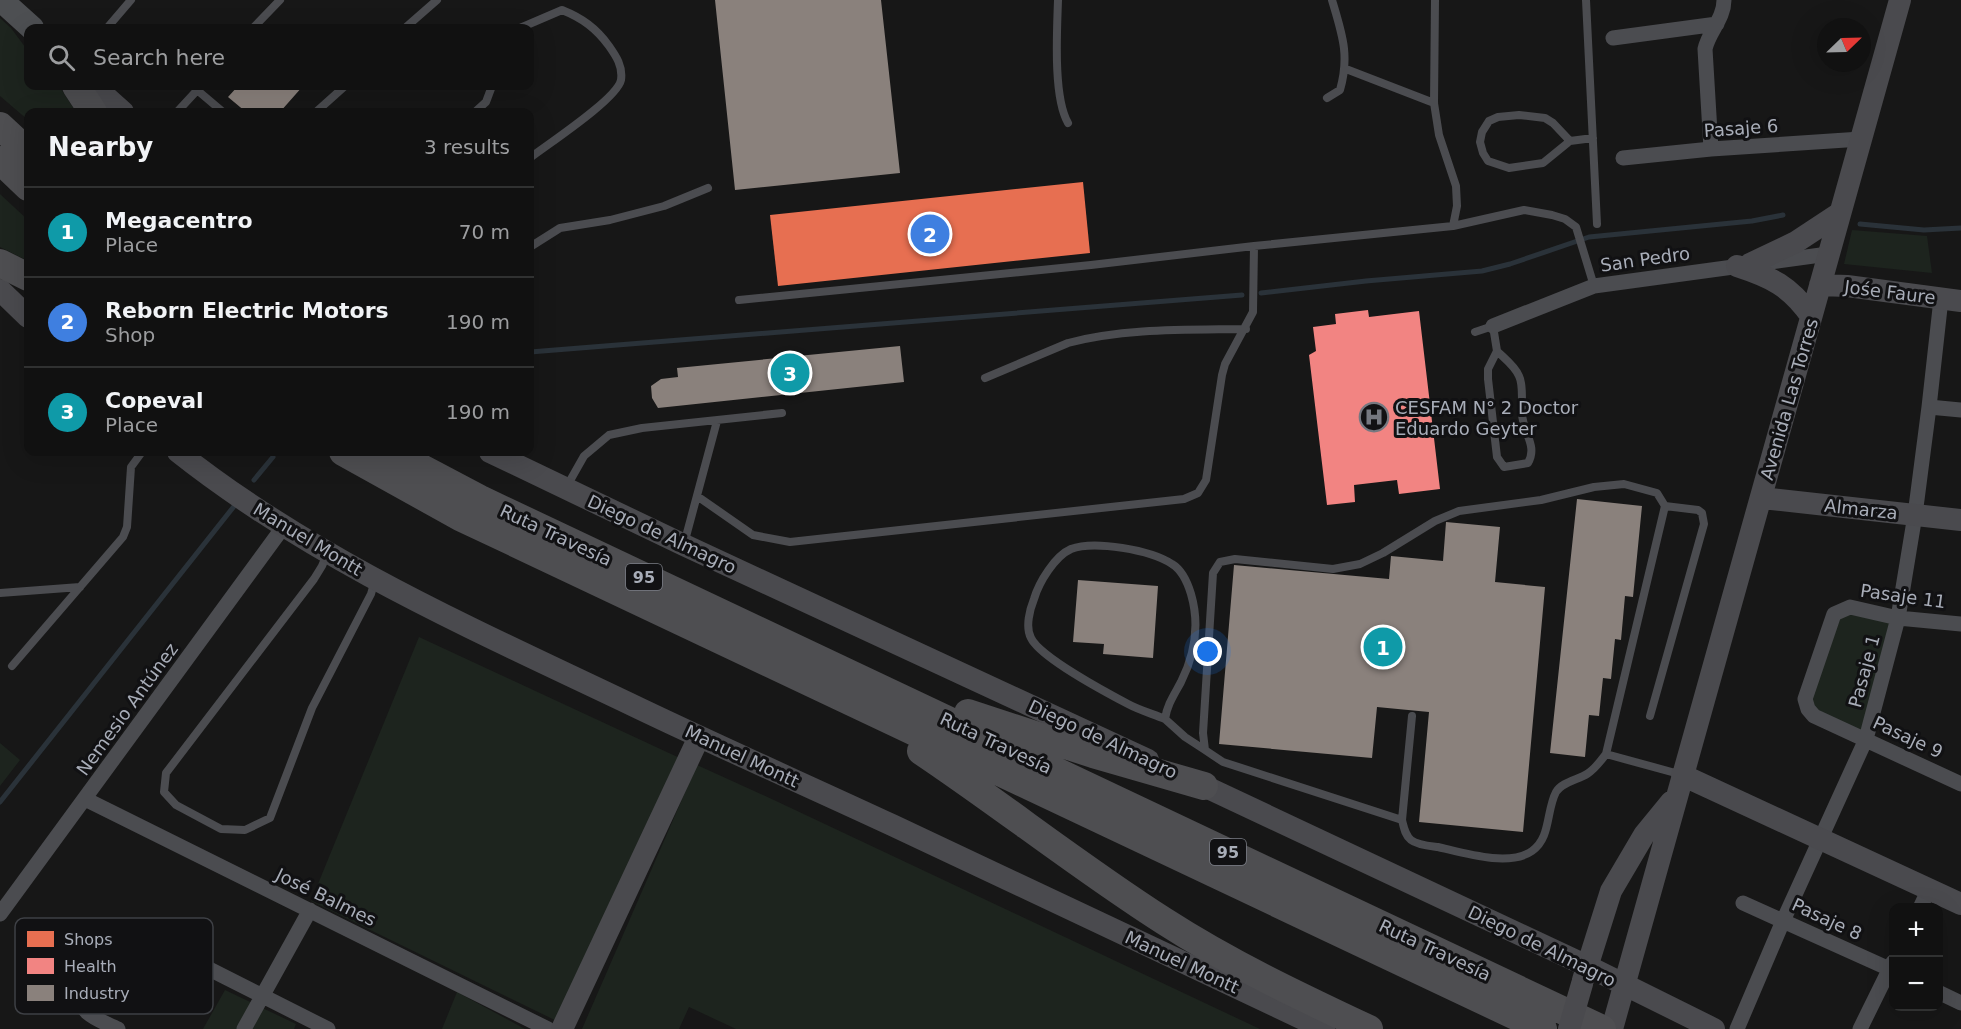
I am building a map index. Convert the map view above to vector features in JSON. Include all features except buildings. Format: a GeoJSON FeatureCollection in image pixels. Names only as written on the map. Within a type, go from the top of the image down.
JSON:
{"type":"FeatureCollection","features":[{"type":"Feature","properties":{"kind":"highway"},"geometry":{"type":"LineString","coordinates":[[79,90],[90,108]]}},
{"type":"Feature","properties":{"kind":"highway"},"geometry":{"type":"LineString","coordinates":[[0,126],[24,148]]}},
{"type":"Feature","properties":{"kind":"highway"},"geometry":{"type":"LineString","coordinates":[[0,160],[24,183]]}},
{"type":"Feature","properties":{"kind":"highway"},"geometry":{"type":"LineString","coordinates":[[0,263],[24,275]]}},
{"type":"Feature","properties":{"kind":"highway","name":"Ruta Travesía"},"geometry":{"type":"LineString","coordinates":[[350,456],[411,492],[460,517],[851,688],[1602,1029]]}},
{"type":"Feature","properties":{"kind":"highway","name":"Ruta Travesía"},"geometry":{"type":"LineString","coordinates":[[399,456],[851,688],[1543,1029]]}},
{"type":"Feature","properties":{"kind":"highway"},"geometry":{"type":"LineString","coordinates":[[851,688],[1204,786]]}},
{"type":"Feature","properties":{"kind":"highway"},"geometry":{"type":"LineString","coordinates":[[851,688],[946,767],[1164,922],[1290,992],[1369,1029]]}},
{"type":"Feature","properties":{"kind":"main road"},"geometry":{"type":"LineString","coordinates":[[1,0],[28,24]]}},
{"type":"Feature","properties":{"kind":"main road","name":"Avenida Las Torres"},"geometry":{"type":"LineString","coordinates":[[1612,1029],[1900,0]]}},
{"type":"Feature","properties":{"kind":"main road"},"geometry":{"type":"LineString","coordinates":[[98,90],[119,108]]}},
{"type":"Feature","properties":{"kind":"main road"},"geometry":{"type":"LineString","coordinates":[[1744,265],[1796,242],[1840,213]]}},
{"type":"Feature","properties":{"kind":"main road"},"geometry":{"type":"LineString","coordinates":[[1744,265],[1784,286],[1800,300],[1811,316]]}},
{"type":"Feature","properties":{"kind":"main road","name":"Jośe Faure"},"geometry":{"type":"LineString","coordinates":[[1820,285],[1847,286],[1951,300]]}},
{"type":"Feature","properties":{"kind":"main road"},"geometry":{"type":"LineString","coordinates":[[0,290],[24,313]]}},
{"type":"Feature","properties":{"kind":"main road","name":"Manuel Montt"},"geometry":{"type":"LineString","coordinates":[[184,456],[247,502],[327,553],[440,613],[699,737],[894,826],[1324,1029]]}},
{"type":"Feature","properties":{"kind":"main road","name":"Diego de Almagro"},"geometry":{"type":"LineString","coordinates":[[498,456],[684,545],[1204,786],[1622,993],[1714,1029]]}},
{"type":"Feature","properties":{"kind":"main road","name":"Almarza"},"geometry":{"type":"LineString","coordinates":[[1762,498],[1961,520]]}},
{"type":"Feature","properties":{"kind":"main road"},"geometry":{"type":"LineString","coordinates":[[562,1029],[699,737]]}},
{"type":"Feature","properties":{"kind":"main road"},"geometry":{"type":"LineString","coordinates":[[1679,786],[1822,838],[1924,898],[1961,904]]}},
{"type":"Feature","properties":{"kind":"main road","name":"Avenida Las Torres"},"geometry":{"type":"LineString","coordinates":[[1569,1029],[1611,891],[1644,835],[1679,786]]}},
{"type":"Feature","properties":{"kind":"street"},"geometry":{"type":"LineString","coordinates":[[1711,149],[1705,49],[1707,38],[1724,12],[1724,0]]}},
{"type":"Feature","properties":{"kind":"street"},"geometry":{"type":"LineString","coordinates":[[1613,38],[1717,24]]}},
{"type":"Feature","properties":{"kind":"street","name":"Pasaje 6"},"geometry":{"type":"LineString","coordinates":[[1623,158],[1711,149],[1861,139]]}},
{"type":"Feature","properties":{"kind":"street","name":"San Pedro"},"geometry":{"type":"LineString","coordinates":[[1493,326],[1593,279],[1828,255]]}},
{"type":"Feature","properties":{"kind":"street","name":"Pasaje 1"},"geometry":{"type":"LineString","coordinates":[[1737,1029],[1783,921],[1866,739],[1898,618],[1915,515],[1929,407],[1951,300]]}},
{"type":"Feature","properties":{"kind":"street"},"geometry":{"type":"LineString","coordinates":[[1929,407],[1961,410]]}},
{"type":"Feature","properties":{"kind":"street","name":"Nemesio Antúnez"},"geometry":{"type":"LineString","coordinates":[[0,914],[284,526]]}},
{"type":"Feature","properties":{"kind":"street","name":"Pasaje 11"},"geometry":{"type":"LineString","coordinates":[[1808,709],[1805,699],[1834,614],[1850,608],[1898,618],[1961,624]]}},
{"type":"Feature","properties":{"kind":"street","name":"Pasaje 9"},"geometry":{"type":"LineString","coordinates":[[1808,709],[1814,716],[1961,784]]}},
{"type":"Feature","properties":{"kind":"street","name":"José Balmes"},"geometry":{"type":"LineString","coordinates":[[86,799],[548,1029]]}},
{"type":"Feature","properties":{"kind":"street","name":"Pasaje 8"},"geometry":{"type":"LineString","coordinates":[[1743,903],[1889,966]]}},
{"type":"Feature","properties":{"kind":"street"},"geometry":{"type":"LineString","coordinates":[[244,1029],[310,910]]}},
{"type":"Feature","properties":{"kind":"street"},"geometry":{"type":"LineString","coordinates":[[213,970],[328,1029]]}},
{"type":"Feature","properties":{"kind":"street"},"geometry":{"type":"LineString","coordinates":[[1860,1029],[1889,973]]}},
{"type":"Feature","properties":{"kind":"street"},"geometry":{"type":"LineString","coordinates":[[1943,994],[1961,1003]]}},
{"type":"Feature","properties":{"kind":"street"},"geometry":{"type":"LineString","coordinates":[[89,1014],[118,1029]]}},
{"type":"Feature","properties":{"kind":"lane"},"geometry":{"type":"LineString","coordinates":[[110,24],[131,0]]}},
{"type":"Feature","properties":{"kind":"lane"},"geometry":{"type":"LineString","coordinates":[[257,24],[280,0]]}},
{"type":"Feature","properties":{"kind":"lane"},"geometry":{"type":"LineString","coordinates":[[410,24],[437,0]]}},
{"type":"Feature","properties":{"kind":"lane"},"geometry":{"type":"LineString","coordinates":[[1058,0],[1059,88],[1062,112],[1068,123]]}},
{"type":"Feature","properties":{"kind":"lane"},"geometry":{"type":"LineString","coordinates":[[1327,98],[1340,90],[1346,69],[1344,39],[1332,0]]}},
{"type":"Feature","properties":{"kind":"lane"},"geometry":{"type":"LineString","coordinates":[[1435,0],[1434,103],[1439,135],[1456,186],[1457,206],[1453,226]]}},
{"type":"Feature","properties":{"kind":"lane"},"geometry":{"type":"LineString","coordinates":[[1586,0],[1597,224]]}},
{"type":"Feature","properties":{"kind":"lane"},"geometry":{"type":"LineString","coordinates":[[528,24],[562,10],[580,17],[602,36],[619,60],[621,81],[608,99],[534,155]]}},
{"type":"Feature","properties":{"kind":"lane"},"geometry":{"type":"LineString","coordinates":[[1346,69],[1434,103]]}},
{"type":"Feature","properties":{"kind":"lane"},"geometry":{"type":"LineString","coordinates":[[181,108],[197,90]]}},
{"type":"Feature","properties":{"kind":"lane"},"geometry":{"type":"LineString","coordinates":[[201,90],[220,108]]}},
{"type":"Feature","properties":{"kind":"lane"},"geometry":{"type":"LineString","coordinates":[[320,108],[341,90]]}},
{"type":"Feature","properties":{"kind":"lane"},"geometry":{"type":"LineString","coordinates":[[479,108],[486,102],[490,90]]}},
{"type":"Feature","properties":{"kind":"lane"},"geometry":{"type":"LineString","coordinates":[[1570,141],[1545,118],[1519,115],[1498,117],[1489,121],[1479,142],[1488,161],[1509,168],[1543,163],[1570,141],[1593,138]]}},
{"type":"Feature","properties":{"kind":"lane"},"geometry":{"type":"LineString","coordinates":[[534,244],[560,228],[610,220],[664,207],[708,188]]}},
{"type":"Feature","properties":{"kind":"lane"},"geometry":{"type":"LineString","coordinates":[[739,300],[1453,226],[1524,210],[1565,219],[1576,227],[1593,279]]}},
{"type":"Feature","properties":{"kind":"lane"},"geometry":{"type":"LineString","coordinates":[[697,496],[753,535],[790,542],[1184,499],[1198,493],[1206,480],[1225,364],[1246,329],[1253,312],[1254,246]]}},
{"type":"Feature","properties":{"kind":"lane"},"geometry":{"type":"LineString","coordinates":[[1493,326],[1497,351],[1488,369],[1488,379],[1497,457],[1504,467],[1528,464],[1532,456],[1532,446],[1524,430],[1519,376],[1497,351]]}},
{"type":"Feature","properties":{"kind":"lane","name":"San Pedro"},"geometry":{"type":"LineString","coordinates":[[1475,332],[1493,326]]}},
{"type":"Feature","properties":{"kind":"lane"},"geometry":{"type":"LineString","coordinates":[[985,378],[1081,339],[1152,331],[1246,329]]}},
{"type":"Feature","properties":{"kind":"lane"},"geometry":{"type":"LineString","coordinates":[[565,489],[584,456],[609,435],[642,428],[782,413]]}},
{"type":"Feature","properties":{"kind":"lane"},"geometry":{"type":"LineString","coordinates":[[684,545],[717,421]]}},
{"type":"Feature","properties":{"kind":"lane"},"geometry":{"type":"LineString","coordinates":[[12,666],[123,537],[127,527],[131,467],[139,456]]}},
{"type":"Feature","properties":{"kind":"lane"},"geometry":{"type":"LineString","coordinates":[[1205,750],[1203,733],[1213,573],[1220,562],[1235,559],[1333,569],[1360,564],[1383,553],[1435,521],[1459,511],[1541,501],[1594,487],[1624,484],[1657,493],[1665,506],[1605,754],[1599,764],[1587,773],[1557,789],[1541,843],[1527,854],[1506,858],[1479,857],[1412,842],[1404,832],[1402,820],[1412,716]]}},
{"type":"Feature","properties":{"kind":"lane"},"geometry":{"type":"LineString","coordinates":[[1650,716],[1704,524],[1702,513],[1698,510],[1665,506]]}},
{"type":"Feature","properties":{"kind":"lane"},"geometry":{"type":"LineString","coordinates":[[1166,719],[1166,709],[1193,654],[1196,633],[1191,593],[1183,576],[1173,564],[1155,556],[1114,546],[1089,544],[1069,550],[1051,567],[1037,588],[1029,613],[1030,637],[1042,652],[1129,705],[1166,719],[1185,737],[1223,762],[1402,820]]}},
{"type":"Feature","properties":{"kind":"lane"},"geometry":{"type":"LineString","coordinates":[[327,553],[314,579],[166,773],[164,792],[176,805],[221,829],[245,830],[270,818],[312,708],[371,594],[375,579]]}},
{"type":"Feature","properties":{"kind":"lane"},"geometry":{"type":"LineString","coordinates":[[0,593],[80,587]]}},
{"type":"Feature","properties":{"kind":"lane"},"geometry":{"type":"LineString","coordinates":[[1605,754],[1679,786]]}},
{"type":"Feature","properties":{"kind":"shaded area"},"geometry":{"type":"Polygon","coordinates":[[[0,18],[24,46],[24,90],[62,90],[73,108],[24,108],[24,117],[0,96],[0,18]]]}},
{"type":"Feature","properties":{"kind":"shaded area"},"geometry":{"type":"Polygon","coordinates":[[[0,194],[24,216],[24,259],[0,247],[0,194]]]}},
{"type":"Feature","properties":{"kind":"shaded area"},"geometry":{"type":"Polygon","coordinates":[[[1852,230],[1927,236],[1932,273],[1844,264],[1852,230]]]}},
{"type":"Feature","properties":{"kind":"shaded area"},"geometry":{"type":"Polygon","coordinates":[[[1834,614],[1898,618],[1866,739],[1808,709],[1834,614]]]}},
{"type":"Feature","properties":{"kind":"shaded area"},"geometry":{"type":"Polygon","coordinates":[[[419,637],[684,760],[567,1026],[311,901],[419,637]]]}},
{"type":"Feature","properties":{"kind":"shaded area"},"geometry":{"type":"Polygon","coordinates":[[[0,743],[20,760],[0,786],[0,743]]]}},
{"type":"Feature","properties":{"kind":"shaded area"},"geometry":{"type":"Polygon","coordinates":[[[697,765],[1260,1029],[736,1029],[689,1007],[679,1029],[582,1029],[697,765]]]}},
{"type":"Feature","properties":{"kind":"shaded area"},"geometry":{"type":"Polygon","coordinates":[[[225,990],[296,1024],[294,1029],[203,1029],[225,990]]]}},
{"type":"Feature","properties":{"kind":"shaded area"},"geometry":{"type":"Polygon","coordinates":[[[457,992],[525,1029],[442,1029],[457,992]]]}},
{"type":"Feature","properties":{"kind":"waterway"},"geometry":{"type":"LineString","coordinates":[[1261,293],[1482,271],[1510,264],[1589,237],[1752,221],[1783,215]]}},
{"type":"Feature","properties":{"kind":"waterway"},"geometry":{"type":"LineString","coordinates":[[1860,224],[1924,230],[1961,228]]}},
{"type":"Feature","properties":{"kind":"waterway"},"geometry":{"type":"LineString","coordinates":[[534,352],[1242,295]]}},
{"type":"Feature","properties":{"kind":"waterway"},"geometry":{"type":"LineString","coordinates":[[254,480],[273,457]]}},
{"type":"Feature","properties":{"kind":"waterway"},"geometry":{"type":"LineString","coordinates":[[0,802],[235,505]]}},
{"type":"Feature","properties":{"kind":"place","name":"Reborn Electric Motors"},"geometry":{"type":"Point","coordinates":[930,234]}},
{"type":"Feature","properties":{"kind":"place","name":"Copeval"},"geometry":{"type":"Point","coordinates":[790,373]}},
{"type":"Feature","properties":{"kind":"place","name":"CESFAM N° 2 Doctor Eduardo Geyter"},"geometry":{"type":"Point","coordinates":[1374,417]}},
{"type":"Feature","properties":{"kind":"place","name":"Megacentro"},"geometry":{"type":"Point","coordinates":[1383,647]}}]}
